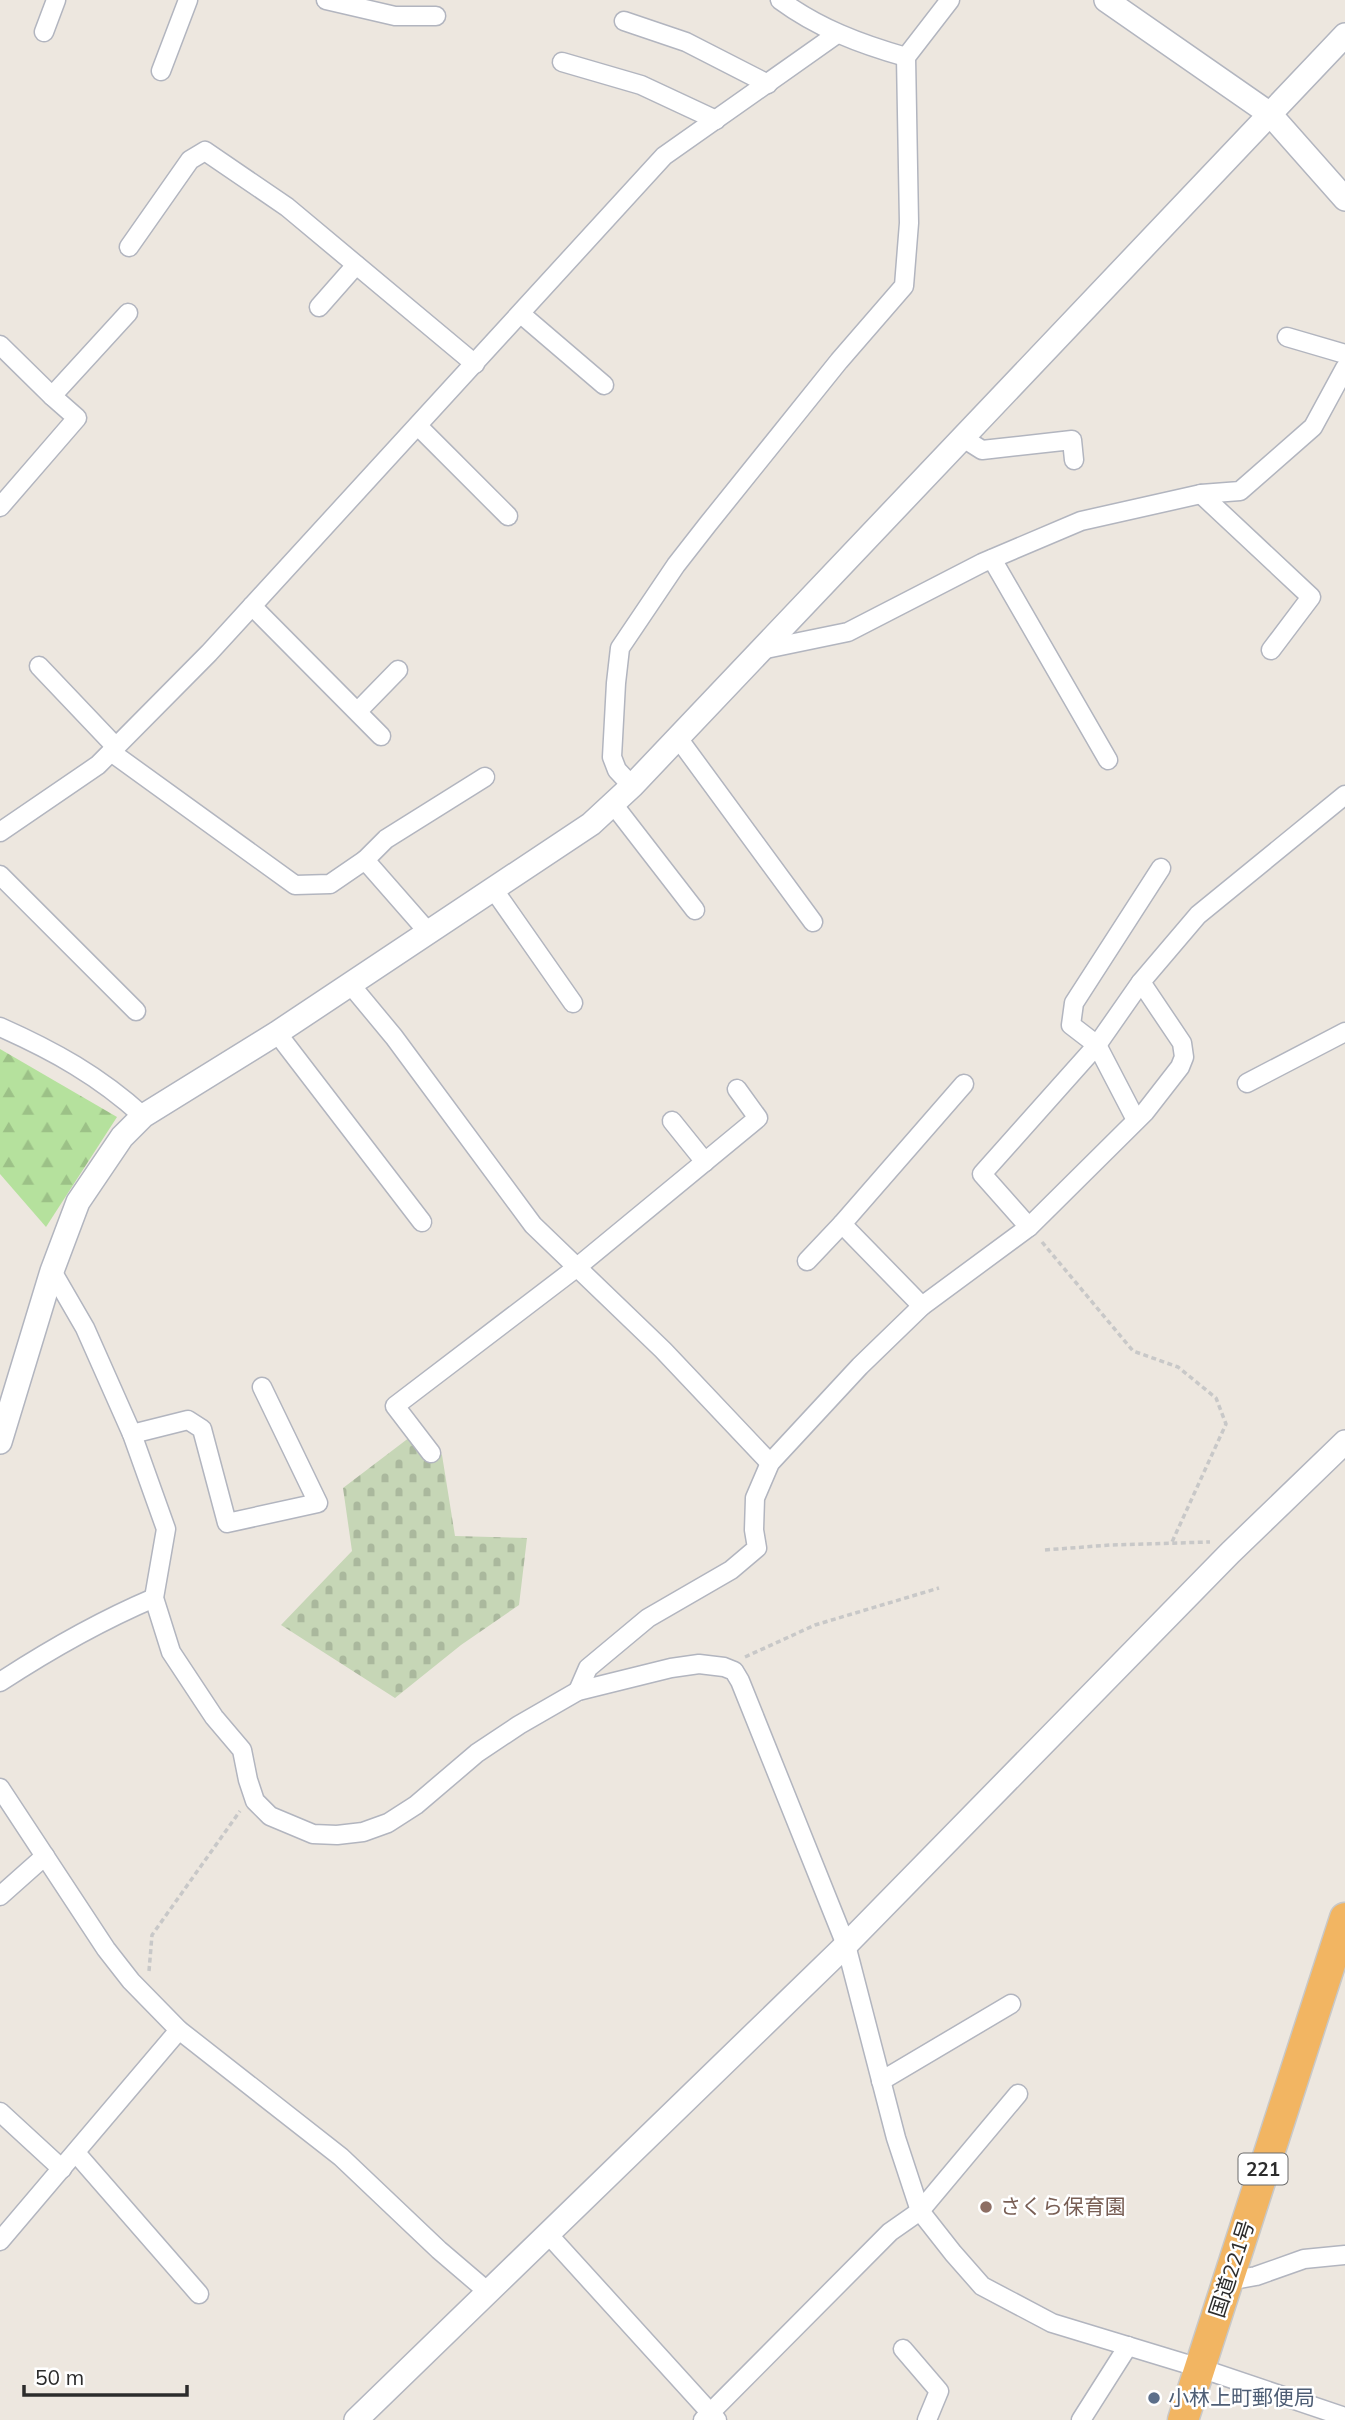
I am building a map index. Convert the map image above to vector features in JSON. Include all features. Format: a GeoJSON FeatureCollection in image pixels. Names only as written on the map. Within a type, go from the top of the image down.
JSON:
{"type":"FeatureCollection","features":[{"type":"Feature","properties":{"kind":"highway","name":"国道221号"},"geometry":{"type":"LineString","coordinates":[[1183,2420],[1345,1918]]}},
{"type":"Feature","properties":{"kind":"street"},"geometry":{"type":"LineString","coordinates":[[44,32],[56,0]]}},
{"type":"Feature","properties":{"kind":"street"},"geometry":{"type":"LineString","coordinates":[[161,71],[188,0]]}},
{"type":"Feature","properties":{"kind":"street"},"geometry":{"type":"LineString","coordinates":[[326,0],[395,16],[436,16]]}},
{"type":"Feature","properties":{"kind":"street"},"geometry":{"type":"LineString","coordinates":[[780,0],[837,34],[862,45],[906,57]]}},
{"type":"Feature","properties":{"kind":"street"},"geometry":{"type":"LineString","coordinates":[[632,786],[617,770],[612,757],[620,648],[676,565],[708,524],[838,361],[904,286],[909,223],[906,57],[950,0]]}},
{"type":"Feature","properties":{"kind":"street"},"geometry":{"type":"LineString","coordinates":[[1106,0],[1270,114],[1345,199]]}},
{"type":"Feature","properties":{"kind":"street"},"geometry":{"type":"LineString","coordinates":[[624,21],[686,42],[768,84]]}},
{"type":"Feature","properties":{"kind":"street"},"geometry":{"type":"LineString","coordinates":[[0,832],[98,765],[114,750],[252,606],[664,156],[837,34]]}},
{"type":"Feature","properties":{"kind":"street"},"geometry":{"type":"LineString","coordinates":[[0,1442],[52,1271],[78,1202],[122,1137],[143,1116],[277,1033],[591,824],[678,738],[1345,35]]}},
{"type":"Feature","properties":{"kind":"street"},"geometry":{"type":"LineString","coordinates":[[562,62],[641,85],[716,120]]}},
{"type":"Feature","properties":{"kind":"street"},"geometry":{"type":"LineString","coordinates":[[129,247],[190,160],[205,151],[287,207],[475,364]]}},
{"type":"Feature","properties":{"kind":"street"},"geometry":{"type":"LineString","coordinates":[[319,307],[356,265]]}},
{"type":"Feature","properties":{"kind":"street"},"geometry":{"type":"LineString","coordinates":[[52,396],[128,313]]}},
{"type":"Feature","properties":{"kind":"street"},"geometry":{"type":"LineString","coordinates":[[521,314],[604,385]]}},
{"type":"Feature","properties":{"kind":"street"},"geometry":{"type":"LineString","coordinates":[[1287,337],[1345,354]]}},
{"type":"Feature","properties":{"kind":"street"},"geometry":{"type":"LineString","coordinates":[[0,345],[77,418],[0,507]]}},
{"type":"Feature","properties":{"kind":"street"},"geometry":{"type":"LineString","coordinates":[[761,650],[848,632],[992,559],[1080,521],[1201,494],[1240,491],[1313,427],[1345,368]]}},
{"type":"Feature","properties":{"kind":"street"},"geometry":{"type":"LineString","coordinates":[[418,426],[508,516]]}},
{"type":"Feature","properties":{"kind":"street"},"geometry":{"type":"LineString","coordinates":[[963,438],[982,450],[1072,440],[1074,460]]}},
{"type":"Feature","properties":{"kind":"street"},"geometry":{"type":"LineString","coordinates":[[1201,494],[1311,597],[1271,650]]}},
{"type":"Feature","properties":{"kind":"street"},"geometry":{"type":"LineString","coordinates":[[992,559],[1108,760]]}},
{"type":"Feature","properties":{"kind":"street"},"geometry":{"type":"LineString","coordinates":[[252,606],[382,736]]}},
{"type":"Feature","properties":{"kind":"street"},"geometry":{"type":"LineString","coordinates":[[39,666],[114,750],[295,885],[330,884],[365,860],[386,839],[485,777]]}},
{"type":"Feature","properties":{"kind":"street"},"geometry":{"type":"LineString","coordinates":[[358,711],[398,670]]}},
{"type":"Feature","properties":{"kind":"street"},"geometry":{"type":"LineString","coordinates":[[678,738],[813,922]]}},
{"type":"Feature","properties":{"kind":"street"},"geometry":{"type":"LineString","coordinates":[[1029,1227],[982,1174],[1097,1045],[1141,982],[1198,915],[1345,795]]}},
{"type":"Feature","properties":{"kind":"street"},"geometry":{"type":"LineString","coordinates":[[613,803],[695,910]]}},
{"type":"Feature","properties":{"kind":"street"},"geometry":{"type":"LineString","coordinates":[[365,860],[429,933]]}},
{"type":"Feature","properties":{"kind":"street"},"geometry":{"type":"LineString","coordinates":[[1136,1120],[1097,1045],[1071,1025],[1074,1003],[1161,868]]}},
{"type":"Feature","properties":{"kind":"street"},"geometry":{"type":"LineString","coordinates":[[0,875],[136,1011]]}},
{"type":"Feature","properties":{"kind":"street"},"geometry":{"type":"LineString","coordinates":[[494,890],[573,1003]]}},
{"type":"Feature","properties":{"kind":"street"},"geometry":{"type":"LineString","coordinates":[[578,1691],[588,1668],[648,1618],[731,1570],[757,1548],[754,1530],[755,1498],[770,1462],[860,1366],[922,1306],[1029,1227],[1136,1120],[1180,1067],[1184,1056],[1182,1043],[1141,982]]}},
{"type":"Feature","properties":{"kind":"street"},"geometry":{"type":"LineString","coordinates":[[350,984],[394,1037],[533,1225],[663,1350],[770,1462]]}},
{"type":"Feature","properties":{"kind":"street"},"geometry":{"type":"LineString","coordinates":[[0,1027],[77,1064],[143,1116]]}},
{"type":"Feature","properties":{"kind":"street"},"geometry":{"type":"LineString","coordinates":[[1247,1083],[1345,1032]]}},
{"type":"Feature","properties":{"kind":"street"},"geometry":{"type":"LineString","coordinates":[[277,1033],[422,1222]]}},
{"type":"Feature","properties":{"kind":"street"},"geometry":{"type":"LineString","coordinates":[[807,1261],[964,1084]]}},
{"type":"Feature","properties":{"kind":"street"},"geometry":{"type":"LineString","coordinates":[[431,1453],[395,1406],[576,1268],[758,1118],[737,1089]]}},
{"type":"Feature","properties":{"kind":"street"},"geometry":{"type":"LineString","coordinates":[[672,1121],[705,1162]]}},
{"type":"Feature","properties":{"kind":"street"},"geometry":{"type":"LineString","coordinates":[[842,1224],[922,1306]]}},
{"type":"Feature","properties":{"kind":"street"},"geometry":{"type":"LineString","coordinates":[[52,1271],[85,1328],[132,1434],[166,1529],[154,1598],[171,1652],[214,1717],[242,1750],[255,1801],[270,1816],[313,1834],[363,1832],[388,1823],[416,1805],[477,1753],[578,1691],[671,1668],[699,1664],[734,1671],[846,1945],[895,2138],[920,2211],[982,2286],[1052,2323],[1200,2368],[1307,2412],[1345,2417]]}},
{"type":"Feature","properties":{"kind":"street"},"geometry":{"type":"LineString","coordinates":[[132,1434],[188,1420],[202,1429],[227,1523],[318,1503],[262,1387]]}},
{"type":"Feature","properties":{"kind":"street"},"geometry":{"type":"LineString","coordinates":[[356,2420],[846,1945],[1241,1542],[1345,1442]]}},
{"type":"Feature","properties":{"kind":"street"},"geometry":{"type":"LineString","coordinates":[[0,1682],[116,1614],[154,1598]]}},
{"type":"Feature","properties":{"kind":"street"},"geometry":{"type":"LineString","coordinates":[[0,1788],[106,1949],[147,1998],[179,2030],[243,2077],[341,2157],[439,2250],[487,2291]]}},
{"type":"Feature","properties":{"kind":"street"},"geometry":{"type":"LineString","coordinates":[[0,1896],[45,1856]]}},
{"type":"Feature","properties":{"kind":"street"},"geometry":{"type":"LineString","coordinates":[[881,2081],[1011,2004]]}},
{"type":"Feature","properties":{"kind":"street"},"geometry":{"type":"LineString","coordinates":[[0,2241],[179,2030]]}},
{"type":"Feature","properties":{"kind":"street"},"geometry":{"type":"LineString","coordinates":[[547,2234],[710,2417],[890,2232],[920,2211],[1018,2094]]}},
{"type":"Feature","properties":{"kind":"street"},"geometry":{"type":"LineString","coordinates":[[0,2112],[62,2169]]}},
{"type":"Feature","properties":{"kind":"street"},"geometry":{"type":"LineString","coordinates":[[76,2152],[199,2294]]}},
{"type":"Feature","properties":{"kind":"street"},"geometry":{"type":"LineString","coordinates":[[1228,2281],[1256,2276],[1304,2259],[1345,2255]]}},
{"type":"Feature","properties":{"kind":"street"},"geometry":{"type":"LineString","coordinates":[[1081,2420],[1128,2346]]}},
{"type":"Feature","properties":{"kind":"street"},"geometry":{"type":"LineString","coordinates":[[902,2349],[939,2391],[927,2420]]}},
{"type":"Feature","properties":{"kind":"path"},"geometry":{"type":"LineString","coordinates":[[1029,1227],[1133,1351],[1178,1367],[1216,1398],[1226,1424],[1172,1542]]}},
{"type":"Feature","properties":{"kind":"path"},"geometry":{"type":"LineString","coordinates":[[1045,1550],[1172,1542],[1241,1542]]}},
{"type":"Feature","properties":{"kind":"path"},"geometry":{"type":"LineString","coordinates":[[724,1667],[815,1625],[939,1588]]}},
{"type":"Feature","properties":{"kind":"path"},"geometry":{"type":"LineString","coordinates":[[147,1998],[152,1934],[252,1793]]}},
{"type":"Feature","properties":{"kind":"green space"},"geometry":{"type":"Polygon","coordinates":[[[0,1049],[117,1117],[46,1227],[0,1174],[0,1049]]]}},
{"type":"Feature","properties":{"kind":"green space"},"geometry":{"type":"Polygon","coordinates":[[[414,1434],[442,1455],[455,1536],[527,1538],[519,1605],[461,1645],[395,1698],[281,1625],[352,1551],[343,1488],[414,1434]]]}},
{"type":"Feature","properties":{"kind":"place","name":"さくら保育園"},"geometry":{"type":"Point","coordinates":[986,2207]}},
{"type":"Feature","properties":{"kind":"place","name":"小林上町郵便局"},"geometry":{"type":"Point","coordinates":[1154,2398]}}]}
